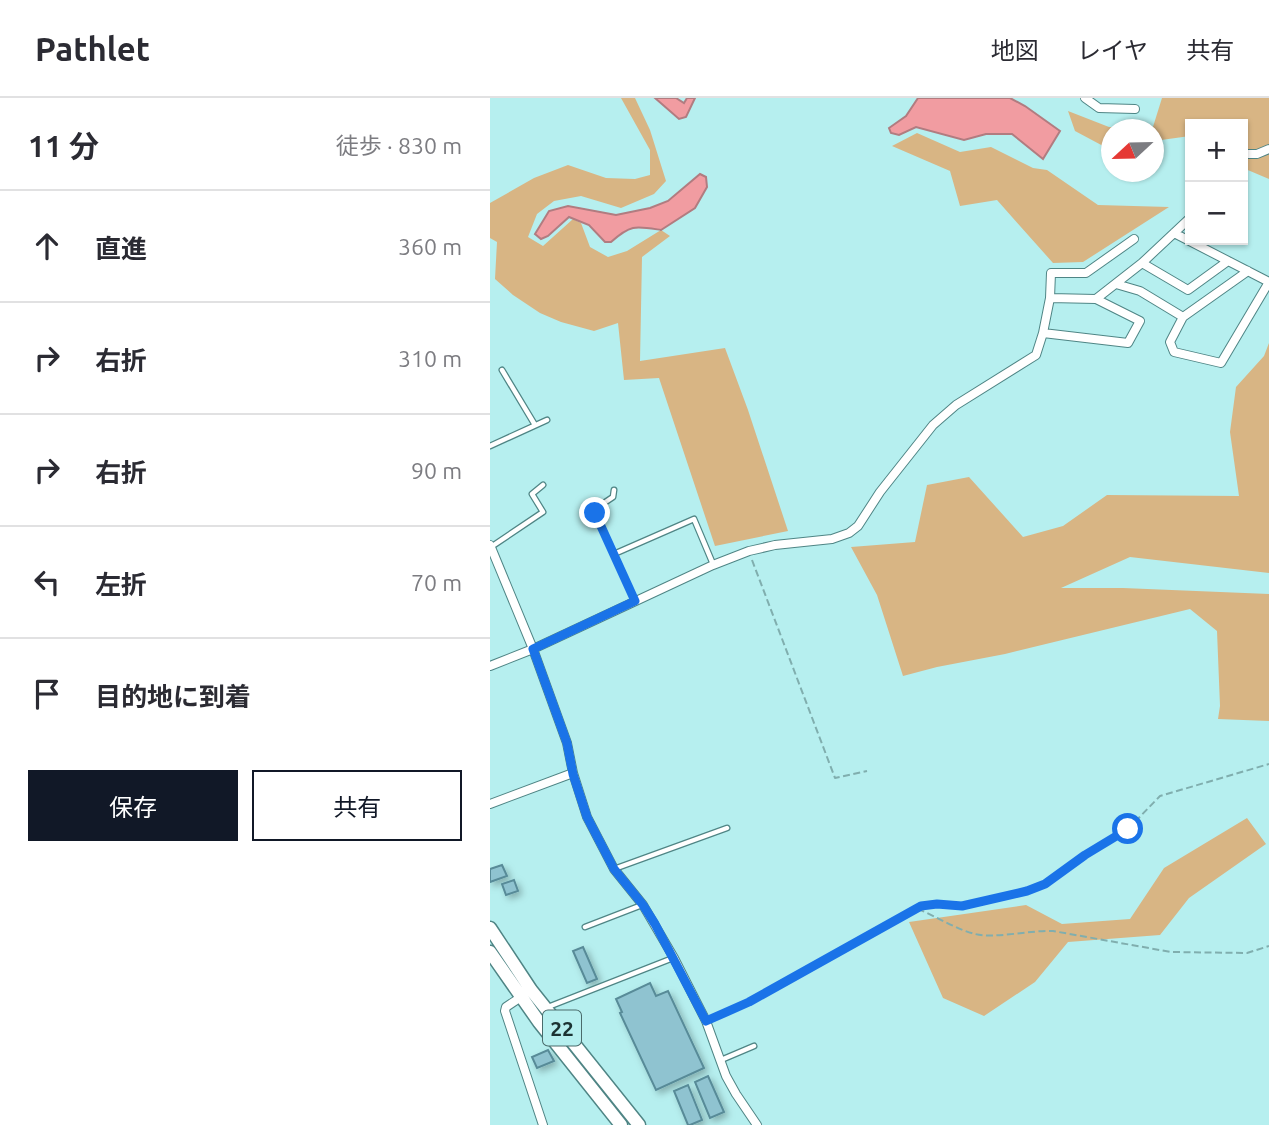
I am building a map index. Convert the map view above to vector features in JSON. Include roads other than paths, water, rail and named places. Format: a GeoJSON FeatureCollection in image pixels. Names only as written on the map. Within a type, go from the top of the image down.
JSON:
{"type":"FeatureCollection","features":[{"type":"Feature","properties":{"kind":"main road","name":"22"},"geometry":{"type":"LineString","coordinates":[[490,928],[546,1008],[639,1125]]}},
{"type":"Feature","properties":{"kind":"main road","name":"22"},"geometry":{"type":"LineString","coordinates":[[490,952],[521,997],[621,1125]]}},
{"type":"Feature","properties":{"kind":"street"},"geometry":{"type":"LineString","coordinates":[[1085,98],[1099,108],[1135,109]]}},
{"type":"Feature","properties":{"kind":"street"},"geometry":{"type":"LineString","coordinates":[[1248,154],[1269,149]]}},
{"type":"Feature","properties":{"kind":"street"},"geometry":{"type":"LineString","coordinates":[[1096,299],[1142,263],[1185,223]]}},
{"type":"Feature","properties":{"kind":"street"},"geometry":{"type":"LineString","coordinates":[[1174,233],[1248,271],[1269,282],[1221,363],[1174,352],[1170,342],[1183,317],[1248,271]]}},
{"type":"Feature","properties":{"kind":"street"},"geometry":{"type":"LineString","coordinates":[[490,666],[749,551],[775,545],[832,539],[849,533],[858,526],[880,492],[933,425],[956,405],[1035,355],[1051,298],[1051,273],[1086,273],[1134,239]]}},
{"type":"Feature","properties":{"kind":"street"},"geometry":{"type":"LineString","coordinates":[[1142,263],[1188,290],[1228,261]]}},
{"type":"Feature","properties":{"kind":"street"},"geometry":{"type":"LineString","coordinates":[[1116,284],[1140,291],[1183,317]]}},
{"type":"Feature","properties":{"kind":"street"},"geometry":{"type":"LineString","coordinates":[[1043,333],[1128,343],[1140,321],[1096,299],[1051,298]]}},
{"type":"Feature","properties":{"kind":"street"},"geometry":{"type":"LineString","coordinates":[[490,546],[533,649],[567,743],[573,774],[587,817],[614,869],[643,905],[674,958],[706,1021],[726,1076],[757,1125]]}},
{"type":"Feature","properties":{"kind":"street"},"geometry":{"type":"LineString","coordinates":[[490,804],[573,774]]}},
{"type":"Feature","properties":{"kind":"street"},"geometry":{"type":"LineString","coordinates":[[521,997],[506,1007],[505,1011],[543,1125]]}},
{"type":"Feature","properties":{"kind":"lane"},"geometry":{"type":"LineString","coordinates":[[502,370],[534,425]]}},
{"type":"Feature","properties":{"kind":"lane"},"geometry":{"type":"LineString","coordinates":[[490,446],[547,420]]}},
{"type":"Feature","properties":{"kind":"lane"},"geometry":{"type":"LineString","coordinates":[[490,546],[543,512],[532,494],[543,485]]}},
{"type":"Feature","properties":{"kind":"lane"},"geometry":{"type":"LineString","coordinates":[[614,490],[613,498],[595,509],[595,513],[635,601]]}},
{"type":"Feature","properties":{"kind":"lane"},"geometry":{"type":"LineString","coordinates":[[614,554],[694,519],[713,565]]}},
{"type":"Feature","properties":{"kind":"lane"},"geometry":{"type":"LineString","coordinates":[[614,869],[727,828]]}},
{"type":"Feature","properties":{"kind":"lane"},"geometry":{"type":"LineString","coordinates":[[585,927],[643,905]]}},
{"type":"Feature","properties":{"kind":"lane"},"geometry":{"type":"LineString","coordinates":[[546,1008],[674,958]]}},
{"type":"Feature","properties":{"kind":"lane"},"geometry":{"type":"LineString","coordinates":[[720,1060],[754,1046]]}}]}
